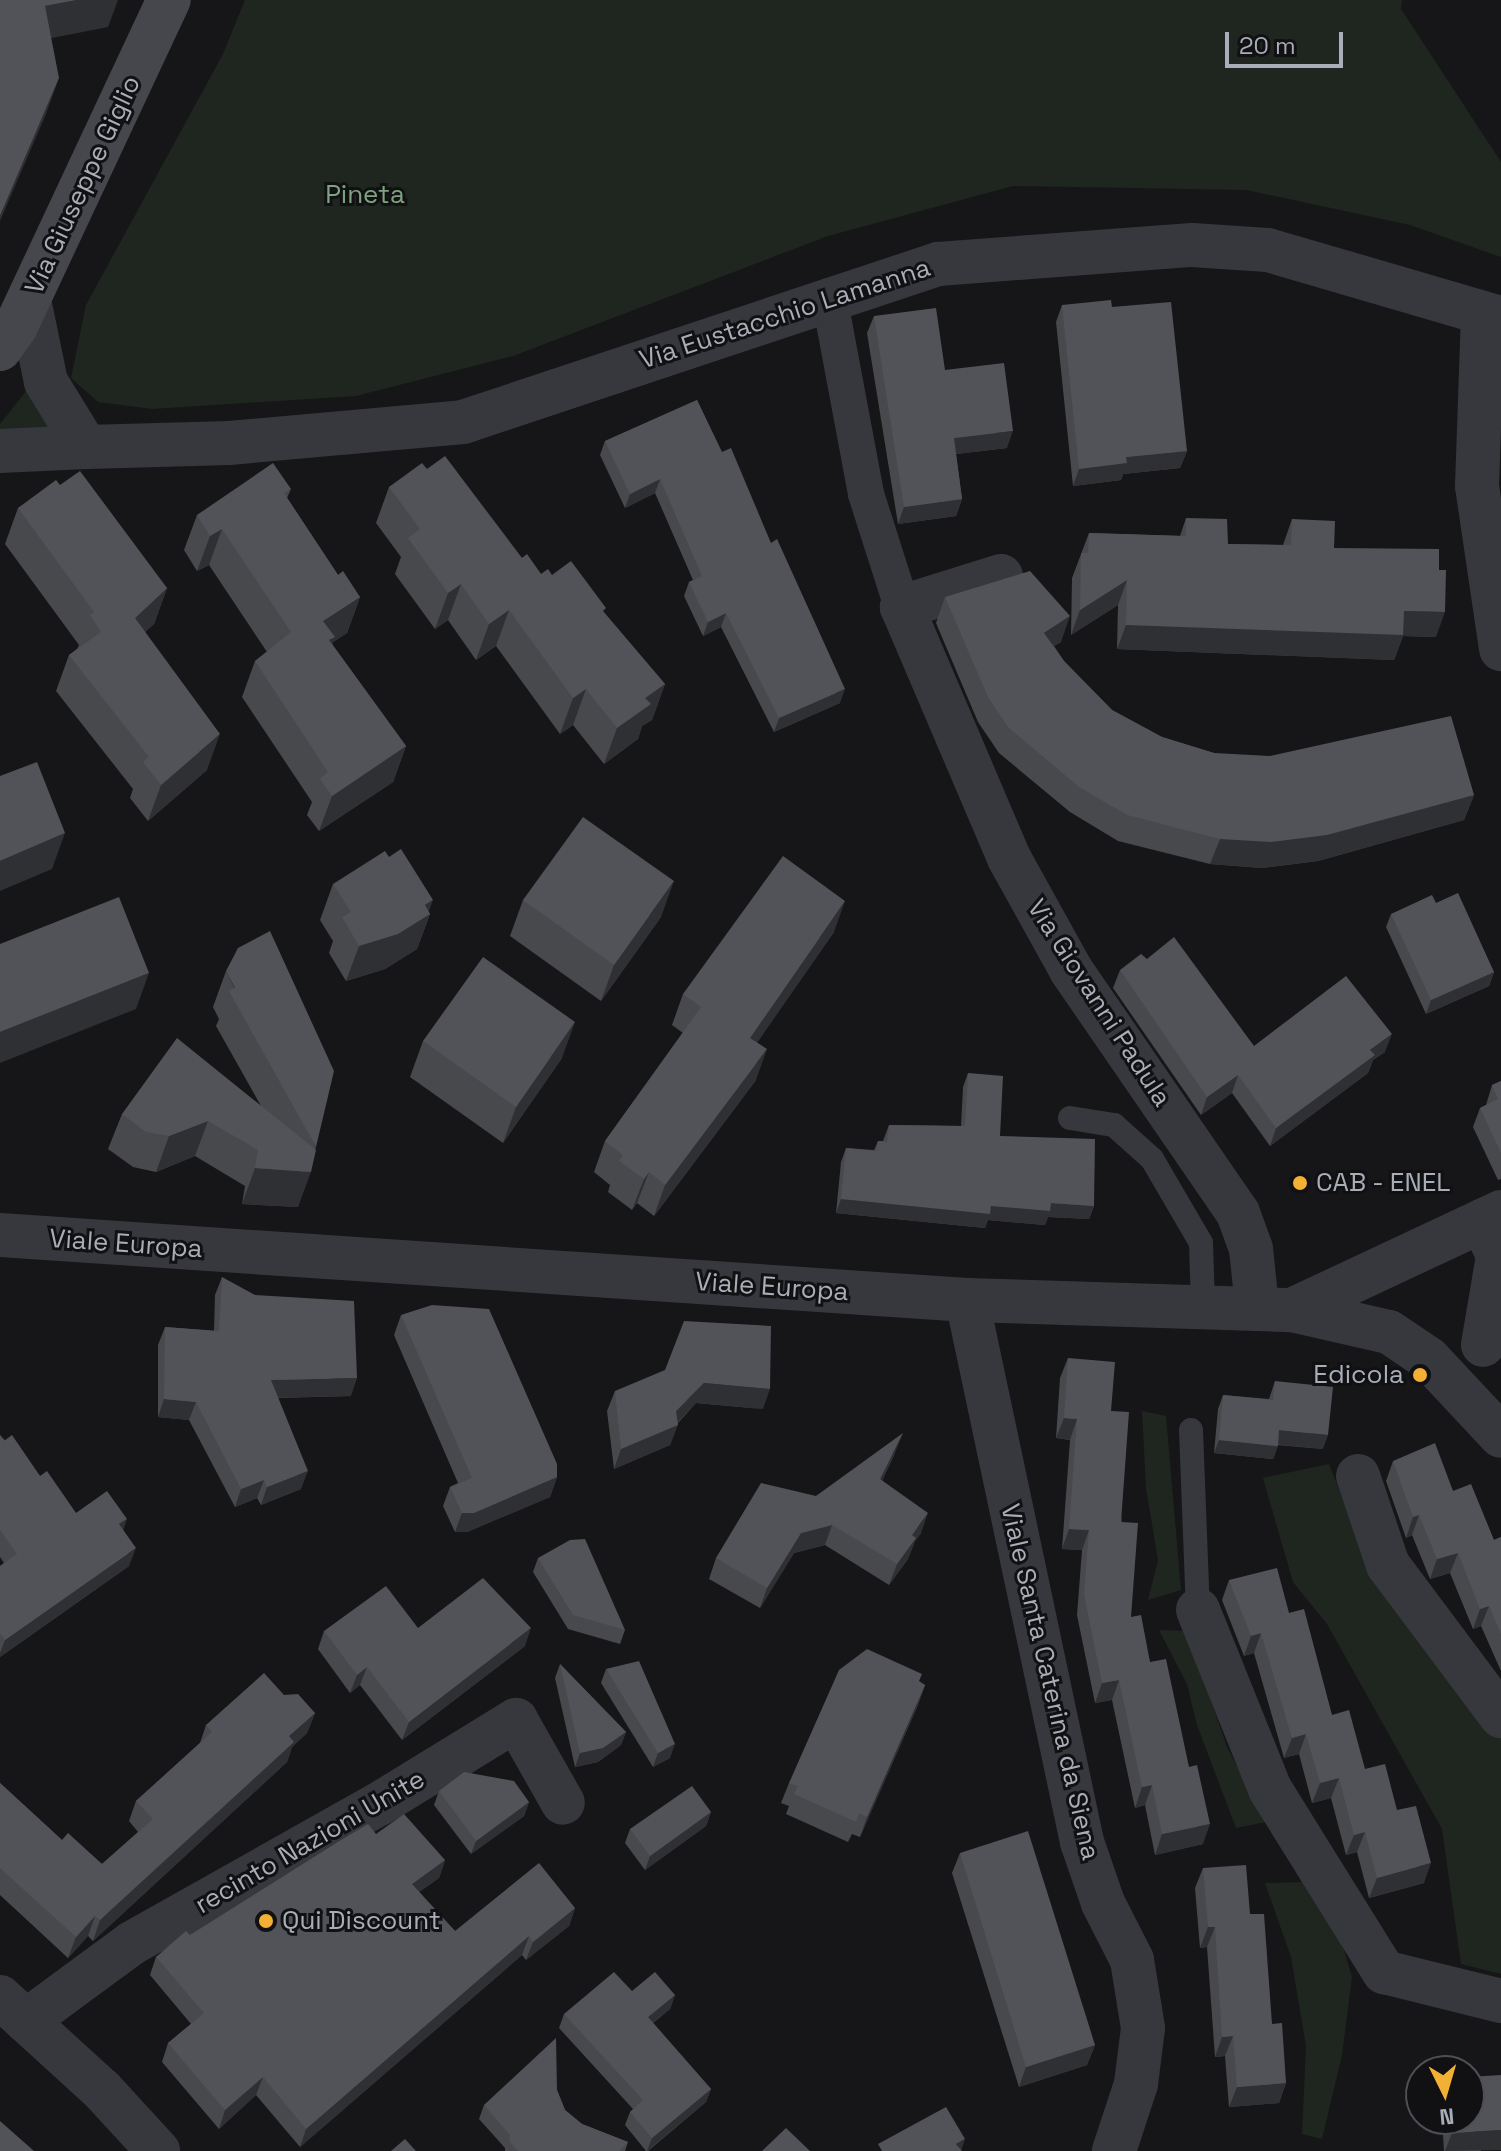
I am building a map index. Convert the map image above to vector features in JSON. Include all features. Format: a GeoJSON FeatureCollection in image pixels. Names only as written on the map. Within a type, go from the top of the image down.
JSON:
{"type":"FeatureCollection","features":[{"type":"Feature","properties":{"kind":"main road","name":"Via Giuseppe Giglio"},"geometry":{"type":"LineString","coordinates":[[0,349],[29,300],[163,6]]}},
{"type":"Feature","properties":{"kind":"street","name":"Via Eustacchio Lamanna"},"geometry":{"type":"LineString","coordinates":[[0,451],[229,443],[463,422],[829,296],[938,264],[1192,245],[1268,250],[1400,285],[1492,316]]}},
{"type":"Feature","properties":{"kind":"street","name":"Via Giovanni Padula"},"geometry":{"type":"LineString","coordinates":[[829,296],[866,494],[902,607],[1009,858],[1071,970],[1238,1213],[1274,1308]]}},
{"type":"Feature","properties":{"kind":"street"},"geometry":{"type":"LineString","coordinates":[[29,300],[46,382],[86,447]]}},
{"type":"Feature","properties":{"kind":"street"},"geometry":{"type":"LineString","coordinates":[[1492,316],[1477,486],[1501,649]]}},
{"type":"Feature","properties":{"kind":"street"},"geometry":{"type":"LineString","coordinates":[[902,607],[1001,576]]}},
{"type":"Feature","properties":{"kind":"street"},"geometry":{"type":"LineString","coordinates":[[1274,1308],[1375,1276],[1492,1217],[1498,1256],[1488,1421]]}},
{"type":"Feature","properties":{"kind":"street","name":"Viale Europa"},"geometry":{"type":"LineString","coordinates":[[0,1235],[967,1300],[1274,1308],[1389,1332],[1429,1359],[1488,1421]]}},
{"type":"Feature","properties":{"kind":"street","name":"Viale Santa Caterina da Siena"},"geometry":{"type":"LineString","coordinates":[[967,1300],[1082,1842],[1103,1903],[1132,1960],[1143,2028],[1136,2084],[1114,2151]]}},
{"type":"Feature","properties":{"kind":"street"},"geometry":{"type":"LineString","coordinates":[[1358,1476],[1388,1565],[1501,1716]]}},
{"type":"Feature","properties":{"kind":"street"},"geometry":{"type":"LineString","coordinates":[[1198,1610],[1270,1789],[1384,1972],[1501,2001]]}},
{"type":"Feature","properties":{"kind":"street","name":"recinto Nazioni Unite"},"geometry":{"type":"LineString","coordinates":[[13,2009],[379,1804],[516,1720],[563,1803]]}},
{"type":"Feature","properties":{"kind":"street"},"geometry":{"type":"LineString","coordinates":[[13,2009],[158,2151]]}},
{"type":"Feature","properties":{"kind":"lane"},"geometry":{"type":"LineString","coordinates":[[1070,1118],[1114,1125],[1152,1159],[1201,1243],[1203,1305]]}},
{"type":"Feature","properties":{"kind":"lane"},"geometry":{"type":"LineString","coordinates":[[1191,1430],[1198,1610]]}},
{"type":"Feature","properties":{"kind":"green space","name":"Pineta"},"geometry":{"type":"Polygon","coordinates":[[[245,0],[1402,0],[1401,9],[1501,162],[1501,257],[1410,225],[1246,190],[1013,186],[828,236],[513,356],[356,396],[152,409],[98,402],[71,378],[86,305],[223,54],[245,0]]]}},
{"type":"Feature","properties":{"kind":"green space"},"geometry":{"type":"Polygon","coordinates":[[[34,381],[55,430],[0,439],[0,424],[34,381]]]}},
{"type":"Feature","properties":{"kind":"green space"},"geometry":{"type":"Polygon","coordinates":[[[1142,1411],[1166,1416],[1181,1590],[1148,1600],[1158,1560],[1146,1488],[1142,1411]]]}},
{"type":"Feature","properties":{"kind":"green space"},"geometry":{"type":"Polygon","coordinates":[[[1329,1464],[1364,1553],[1501,1738],[1501,1974],[1461,1964],[1442,1829],[1327,1624],[1293,1582],[1263,1478],[1329,1464]]]}},
{"type":"Feature","properties":{"kind":"green space"},"geometry":{"type":"Polygon","coordinates":[[[1159,1630],[1187,1631],[1227,1747],[1266,1822],[1236,1828],[1197,1725],[1187,1684],[1159,1630]]]}},
{"type":"Feature","properties":{"kind":"green space"},"geometry":{"type":"Polygon","coordinates":[[[1305,1882],[1343,1947],[1352,1977],[1342,2055],[1322,2139],[1302,2134],[1306,2046],[1291,1957],[1265,1883],[1305,1882]]]}},
{"type":"Feature","properties":{"kind":"building"},"geometry":{"type":"Polygon","coordinates":[[[0,0],[77,0],[45,6],[59,78],[0,216],[0,0]]]}},
{"type":"Feature","properties":{"kind":"building"},"geometry":{"type":"Polygon","coordinates":[[[1111,300],[1112,307],[1171,302],[1187,451],[1126,457],[1127,463],[1079,469],[1062,305],[1111,300]]]}},
{"type":"Feature","properties":{"kind":"building"},"geometry":{"type":"Polygon","coordinates":[[[936,308],[945,370],[1004,363],[1013,431],[954,438],[962,499],[904,507],[874,316],[936,308]]]}},
{"type":"Feature","properties":{"kind":"building"},"geometry":{"type":"Polygon","coordinates":[[[697,400],[722,452],[731,448],[771,543],[777,539],[845,689],[779,718],[726,613],[708,622],[689,582],[702,576],[660,479],[630,494],[605,441],[697,400]]]}},
{"type":"Feature","properties":{"kind":"building"},"geometry":{"type":"Polygon","coordinates":[[[445,456],[522,558],[527,554],[541,574],[548,569],[552,575],[571,561],[606,608],[603,611],[665,684],[645,698],[651,704],[617,728],[586,689],[573,698],[509,610],[489,624],[461,584],[448,593],[408,538],[420,529],[389,487],[422,463],[427,469],[445,456]]]}},
{"type":"Feature","properties":{"kind":"building"},"geometry":{"type":"Polygon","coordinates":[[[273,463],[291,489],[284,493],[338,575],[343,571],[360,597],[323,621],[335,637],[329,640],[406,746],[332,796],[320,779],[328,772],[255,661],[291,632],[222,529],[210,536],[197,515],[273,463]]]}},
{"type":"Feature","properties":{"kind":"building"},"geometry":{"type":"Polygon","coordinates":[[[80,471],[167,588],[135,618],[220,734],[161,785],[143,762],[149,757],[69,655],[101,632],[90,615],[94,612],[18,508],[56,480],[60,485],[80,471]]]}},
{"type":"Feature","properties":{"kind":"building"},"geometry":{"type":"Polygon","coordinates":[[[1186,518],[1227,519],[1228,544],[1291,545],[1292,519],[1335,521],[1334,548],[1439,549],[1439,570],[1446,570],[1445,612],[1404,611],[1403,635],[1126,625],[1127,580],[1080,610],[1081,553],[1088,553],[1089,533],[1186,536],[1186,518]]]}},
{"type":"Feature","properties":{"kind":"building"},"geometry":{"type":"Polygon","coordinates":[[[1030,571],[1070,616],[1044,633],[1064,661],[1112,710],[1162,737],[1214,753],[1270,756],[1451,716],[1474,795],[1327,835],[1271,842],[1220,839],[1127,815],[1079,787],[1008,727],[988,697],[945,597],[1030,571]]]}},
{"type":"Feature","properties":{"kind":"building"},"geometry":{"type":"Polygon","coordinates":[[[37,762],[65,833],[0,861],[0,776],[37,762]]]}},
{"type":"Feature","properties":{"kind":"building"},"geometry":{"type":"Polygon","coordinates":[[[583,817],[674,881],[614,965],[523,900],[583,817]]]}},
{"type":"Feature","properties":{"kind":"building"},"geometry":{"type":"Polygon","coordinates":[[[401,849],[433,900],[425,905],[430,914],[398,934],[359,946],[342,917],[351,912],[333,884],[385,851],[389,857],[401,849]]]}},
{"type":"Feature","properties":{"kind":"building"},"geometry":{"type":"Polygon","coordinates":[[[783,856],[845,901],[750,1038],[767,1049],[665,1185],[649,1172],[644,1179],[619,1161],[623,1155],[605,1141],[701,1007],[683,994],[783,856]]]}},
{"type":"Feature","properties":{"kind":"building"},"geometry":{"type":"Polygon","coordinates":[[[1458,893],[1494,972],[1431,1000],[1391,914],[1432,895],[1436,903],[1458,893]]]}},
{"type":"Feature","properties":{"kind":"building"},"geometry":{"type":"Polygon","coordinates":[[[119,897],[149,973],[0,1032],[0,944],[119,897]]]}},
{"type":"Feature","properties":{"kind":"building"},"geometry":{"type":"Polygon","coordinates":[[[270,931],[334,1071],[316,1147],[229,991],[235,988],[226,971],[238,948],[270,931]]]}},
{"type":"Feature","properties":{"kind":"building"},"geometry":{"type":"Polygon","coordinates":[[[1174,937],[1254,1046],[1346,976],[1392,1034],[1370,1050],[1375,1055],[1276,1128],[1238,1075],[1207,1097],[1120,970],[1141,954],[1147,959],[1174,937]]]}},
{"type":"Feature","properties":{"kind":"building"},"geometry":{"type":"Polygon","coordinates":[[[483,957],[575,1022],[516,1107],[423,1041],[483,957]]]}},
{"type":"Feature","properties":{"kind":"building"},"geometry":{"type":"Polygon","coordinates":[[[177,1038],[316,1150],[311,1172],[255,1168],[258,1150],[208,1121],[169,1136],[146,1132],[122,1114],[177,1038]]]}},
{"type":"Feature","properties":{"kind":"building"},"geometry":{"type":"Polygon","coordinates":[[[968,1073],[1003,1076],[1000,1136],[1095,1139],[1094,1206],[1051,1203],[1050,1211],[991,1206],[990,1214],[841,1199],[846,1148],[876,1151],[878,1141],[887,1142],[889,1125],[965,1126],[968,1073]]]}},
{"type":"Feature","properties":{"kind":"building"},"geometry":{"type":"Polygon","coordinates":[[[1501,1081],[1501,1153],[1480,1108],[1498,1099],[1492,1085],[1501,1081]]]}},
{"type":"Feature","properties":{"kind":"building"},"geometry":{"type":"Polygon","coordinates":[[[222,1277],[255,1295],[354,1301],[357,1378],[271,1380],[308,1471],[267,1487],[264,1480],[241,1489],[196,1402],[164,1399],[165,1327],[219,1331],[222,1277]]]}},
{"type":"Feature","properties":{"kind":"building"},"geometry":{"type":"Polygon","coordinates":[[[432,1305],[489,1309],[557,1464],[557,1477],[474,1513],[462,1513],[450,1487],[472,1478],[401,1315],[432,1305]]]}},
{"type":"Feature","properties":{"kind":"building"},"geometry":{"type":"Polygon","coordinates":[[[684,1321],[771,1326],[770,1389],[704,1383],[676,1411],[678,1425],[621,1449],[615,1391],[665,1370],[684,1321]]]}},
{"type":"Feature","properties":{"kind":"building"},"geometry":{"type":"Polygon","coordinates":[[[1068,1358],[1115,1362],[1111,1411],[1129,1412],[1121,1522],[1138,1523],[1131,1617],[1141,1615],[1150,1662],[1166,1659],[1189,1767],[1197,1765],[1210,1824],[1162,1834],[1152,1785],[1142,1787],[1119,1680],[1102,1683],[1084,1594],[1089,1530],[1069,1529],[1077,1419],[1064,1418],[1068,1358]]]}},
{"type":"Feature","properties":{"kind":"building"},"geometry":{"type":"Polygon","coordinates":[[[1275,1381],[1333,1387],[1328,1435],[1279,1430],[1278,1446],[1219,1440],[1223,1395],[1273,1400],[1275,1381]]]}},
{"type":"Feature","properties":{"kind":"building"},"geometry":{"type":"Polygon","coordinates":[[[903,1433],[880,1479],[928,1513],[912,1535],[916,1538],[897,1564],[832,1525],[801,1533],[767,1588],[716,1558],[761,1483],[816,1496],[903,1433]]]}},
{"type":"Feature","properties":{"kind":"building"},"geometry":{"type":"Polygon","coordinates":[[[0,1435],[4,1441],[12,1435],[40,1476],[47,1471],[76,1513],[107,1491],[127,1519],[119,1524],[136,1548],[5,1640],[0,1633],[0,1566],[17,1554],[0,1530],[0,1435]]]}},
{"type":"Feature","properties":{"kind":"building"},"geometry":{"type":"Polygon","coordinates":[[[1435,1443],[1453,1491],[1471,1484],[1494,1540],[1501,1537],[1501,1634],[1489,1606],[1480,1609],[1458,1553],[1437,1559],[1419,1515],[1413,1517],[1393,1461],[1435,1443]]]}},
{"type":"Feature","properties":{"kind":"building"},"geometry":{"type":"Polygon","coordinates":[[[585,1539],[625,1630],[573,1615],[538,1558],[570,1540],[585,1539]]]}},
{"type":"Feature","properties":{"kind":"building"},"geometry":{"type":"Polygon","coordinates":[[[1277,1568],[1289,1613],[1304,1609],[1332,1715],[1349,1710],[1365,1769],[1385,1764],[1397,1810],[1416,1806],[1431,1863],[1377,1878],[1365,1832],[1354,1835],[1339,1778],[1320,1783],[1306,1734],[1292,1738],[1261,1633],[1251,1636],[1229,1580],[1277,1568]]]}},
{"type":"Feature","properties":{"kind":"building"},"geometry":{"type":"Polygon","coordinates":[[[483,1578],[531,1628],[409,1722],[367,1667],[357,1675],[324,1631],[386,1586],[418,1628],[483,1578]]]}},
{"type":"Feature","properties":{"kind":"building"},"geometry":{"type":"Polygon","coordinates":[[[867,1649],[922,1674],[919,1681],[925,1685],[867,1817],[859,1813],[856,1822],[794,1794],[798,1786],[789,1783],[839,1670],[867,1649]]]}},
{"type":"Feature","properties":{"kind":"building"},"geometry":{"type":"Polygon","coordinates":[[[639,1661],[675,1744],[658,1753],[606,1669],[639,1661]]]}},
{"type":"Feature","properties":{"kind":"building"},"geometry":{"type":"Polygon","coordinates":[[[560,1664],[626,1732],[603,1748],[580,1753],[560,1664]]]}},
{"type":"Feature","properties":{"kind":"building"},"geometry":{"type":"Polygon","coordinates":[[[264,1673],[284,1695],[298,1694],[315,1713],[289,1736],[294,1742],[100,1920],[95,1916],[76,1937],[0,1868],[0,1783],[62,1840],[68,1833],[102,1864],[153,1819],[136,1801],[212,1732],[206,1725],[264,1673]]]}},
{"type":"Feature","properties":{"kind":"building"},"geometry":{"type":"Polygon","coordinates":[[[464,1772],[514,1781],[529,1802],[476,1841],[439,1791],[464,1772]]]}},
{"type":"Feature","properties":{"kind":"building"},"geometry":{"type":"Polygon","coordinates":[[[692,1786],[711,1812],[650,1856],[630,1829],[692,1786]]]}},
{"type":"Feature","properties":{"kind":"building"},"geometry":{"type":"Polygon","coordinates":[[[404,1814],[445,1860],[412,1884],[455,1931],[539,1863],[575,1908],[533,1942],[529,1936],[306,2129],[263,2077],[225,2110],[168,2043],[204,2013],[156,1957],[186,1931],[190,1935],[368,1824],[376,1834],[404,1814]]]}},
{"type":"Feature","properties":{"kind":"building"},"geometry":{"type":"Polygon","coordinates":[[[1028,1831],[1095,2045],[1026,2067],[960,1853],[1028,1831]]]}},
{"type":"Feature","properties":{"kind":"building"},"geometry":{"type":"Polygon","coordinates":[[[1246,1865],[1250,1914],[1264,1914],[1272,2024],[1282,2023],[1286,2083],[1237,2087],[1233,2036],[1222,2037],[1215,1927],[1208,1927],[1203,1868],[1246,1865]]]}},
{"type":"Feature","properties":{"kind":"building"},"geometry":{"type":"Polygon","coordinates":[[[614,1972],[632,1991],[655,1972],[675,1995],[648,2017],[711,2089],[652,2138],[630,2112],[643,2100],[564,2014],[614,1972]]]}},
{"type":"Feature","properties":{"kind":"building"},"geometry":{"type":"Polygon","coordinates":[[[556,2038],[557,2090],[565,2110],[582,2124],[628,2142],[619,2151],[518,2151],[510,2142],[510,2135],[484,2105],[556,2038]]]}},
{"type":"Feature","properties":{"kind":"building"},"geometry":{"type":"Polygon","coordinates":[[[1501,2075],[1501,2130],[1485,2131],[1485,2076],[1501,2075]]]}},
{"type":"Feature","properties":{"kind":"building"},"geometry":{"type":"Polygon","coordinates":[[[946,2107],[965,2139],[956,2144],[962,2151],[882,2151],[878,2144],[946,2107]]]}},
{"type":"Feature","properties":{"kind":"building"},"geometry":{"type":"Polygon","coordinates":[[[0,2121],[34,2151],[0,2151],[0,2121]]]}},
{"type":"Feature","properties":{"kind":"building"},"geometry":{"type":"Polygon","coordinates":[[[786,2128],[810,2151],[762,2151],[786,2128]]]}},
{"type":"Feature","properties":{"kind":"building"},"geometry":{"type":"Polygon","coordinates":[[[405,2139],[416,2151],[391,2151],[405,2139]]]}},
{"type":"Feature","properties":{"kind":"place","name":"CAB - ENEL"},"geometry":{"type":"Point","coordinates":[1300,1183]}},
{"type":"Feature","properties":{"kind":"place","name":"Edicola"},"geometry":{"type":"Point","coordinates":[1420,1375]}},
{"type":"Feature","properties":{"kind":"place","name":"Qui Discount"},"geometry":{"type":"Point","coordinates":[266,1921]}}]}
